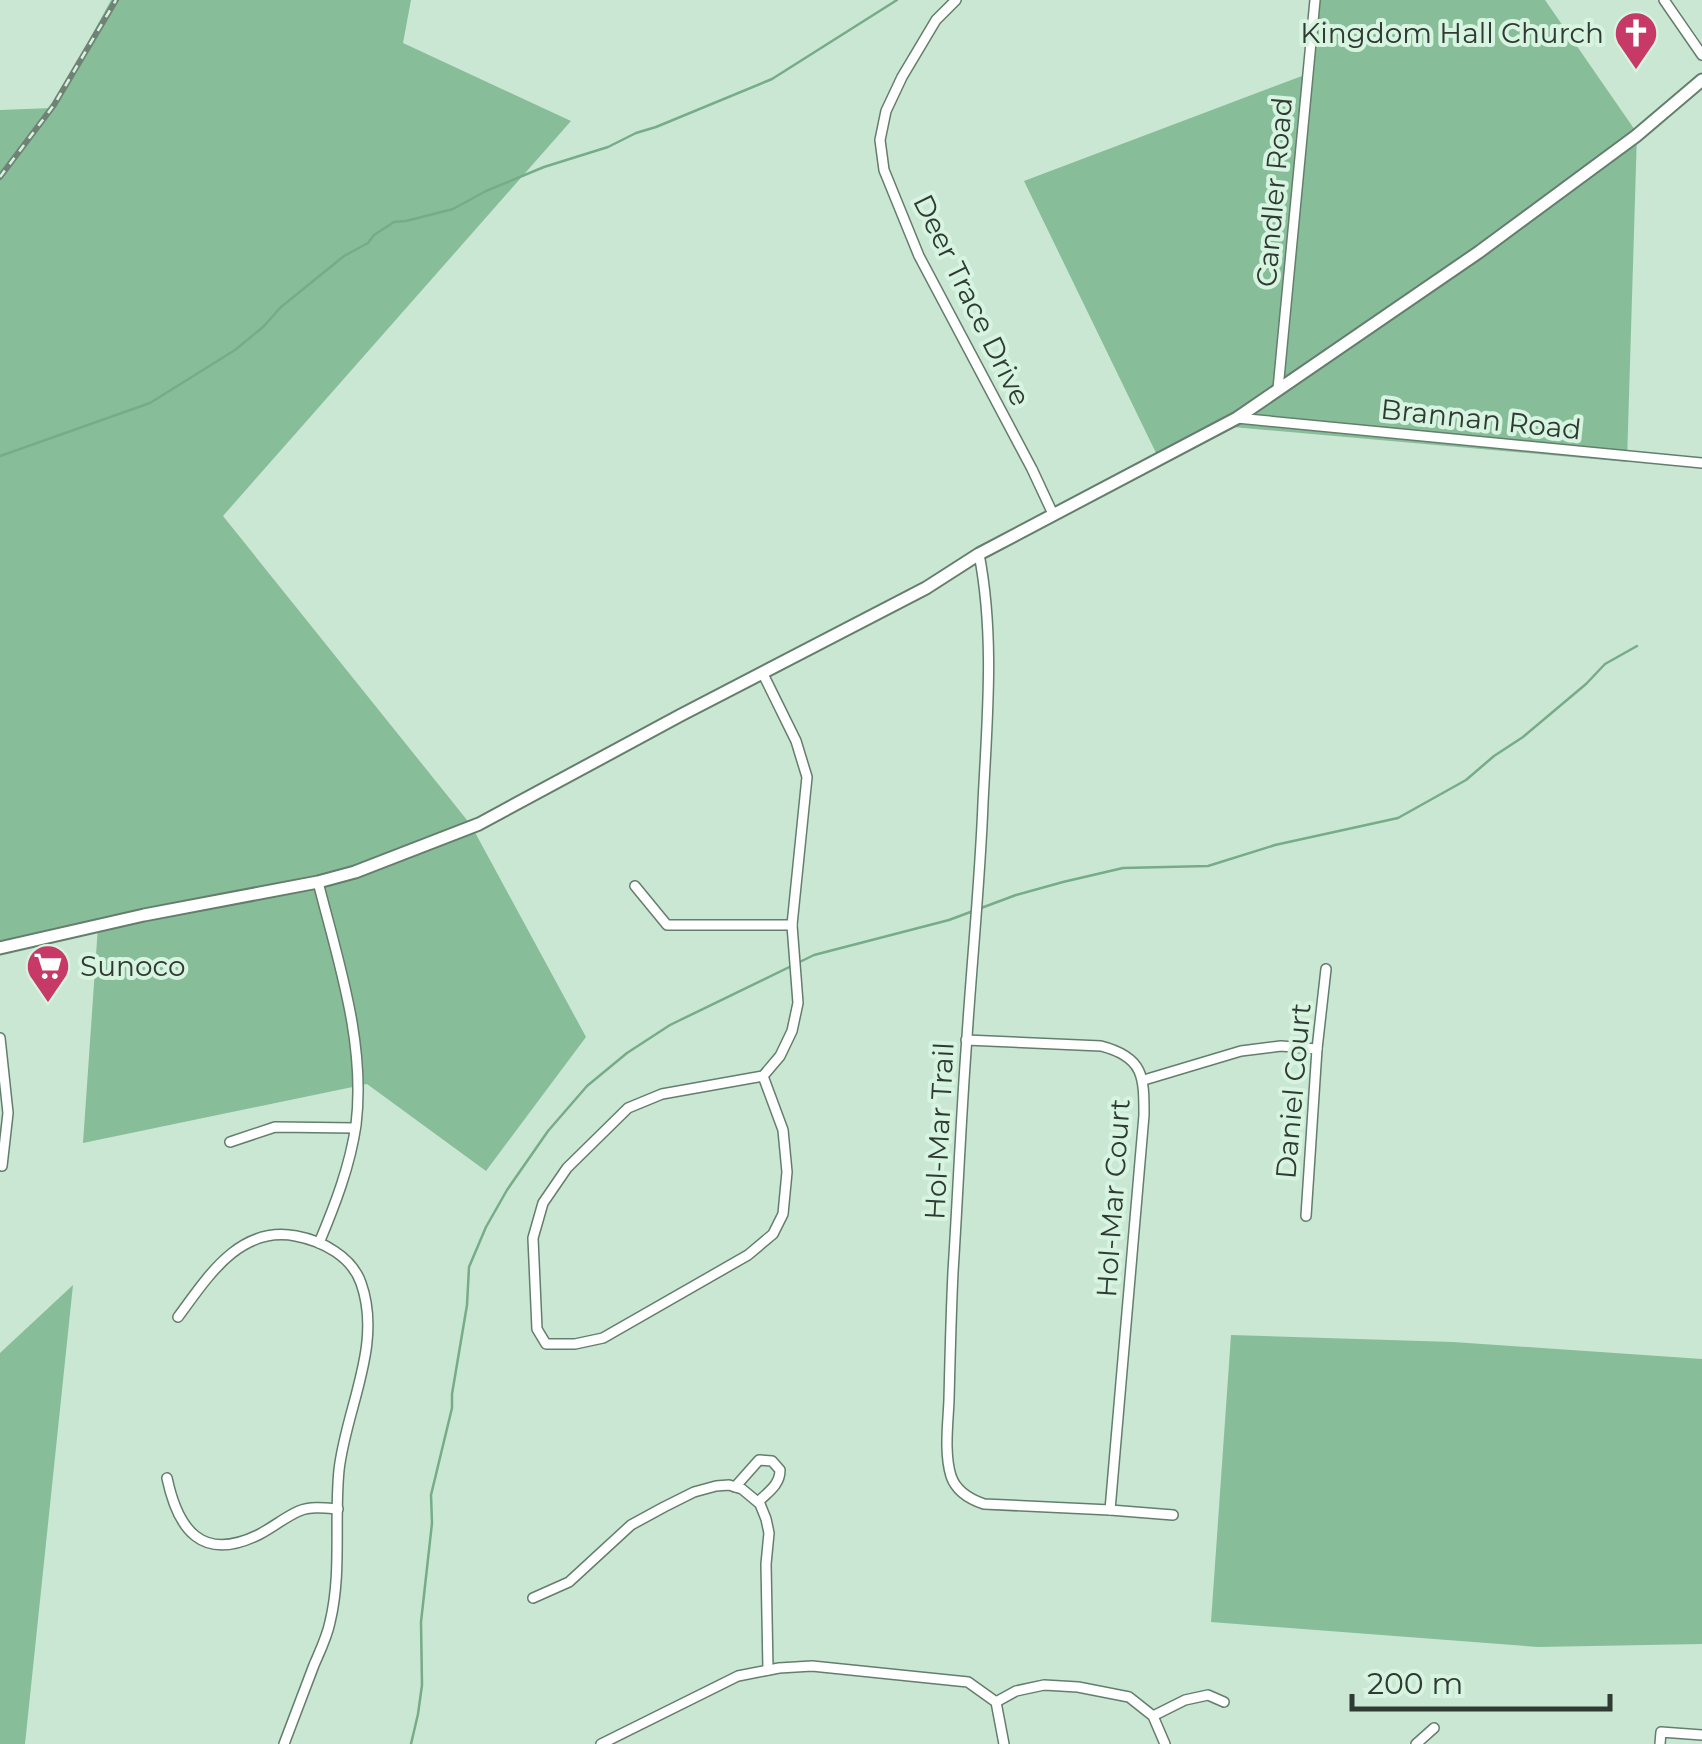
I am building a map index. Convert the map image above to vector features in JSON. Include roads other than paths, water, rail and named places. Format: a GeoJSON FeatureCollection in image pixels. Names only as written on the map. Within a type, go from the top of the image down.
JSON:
{"type":"FeatureCollection","features":[{"type":"Feature","properties":{"kind":"main road"},"geometry":{"type":"LineString","coordinates":[[0,948],[144,915],[318,882],[479,824],[926,588],[978,554],[1237,418],[1479,252],[1636,136],[1702,80]]}},
{"type":"Feature","properties":{"kind":"street","name":"Deer Trace Drive"},"geometry":{"type":"LineString","coordinates":[[956,0],[936,20],[886,111],[880,140],[884,170],[919,256],[1053,514]]}},
{"type":"Feature","properties":{"kind":"street","name":"Candler Road"},"geometry":{"type":"LineString","coordinates":[[1278,389],[1314,0]]}},
{"type":"Feature","properties":{"kind":"street"},"geometry":{"type":"LineString","coordinates":[[1664,0],[1702,54]]}},
{"type":"Feature","properties":{"kind":"street","name":"Brannan Road"},"geometry":{"type":"LineString","coordinates":[[1237,418],[1702,464]]}},
{"type":"Feature","properties":{"kind":"street","name":"Hol-Mar Trail"},"geometry":{"type":"LineString","coordinates":[[978,554],[985,587],[987,700],[981,863],[966,1040],[950,1344],[948,1439],[952,1480],[970,1500],[984,1504],[1173,1515]]}},
{"type":"Feature","properties":{"kind":"street"},"geometry":{"type":"LineString","coordinates":[[763,674],[796,741],[807,777],[792,925],[798,1003],[792,1031],[780,1056],[763,1076],[662,1094],[628,1108],[568,1168],[543,1204],[533,1238],[537,1328],[546,1344],[575,1344],[603,1338],[748,1255],[773,1234],[783,1214],[787,1172],[784,1130],[763,1076]]}},
{"type":"Feature","properties":{"kind":"street"},"geometry":{"type":"LineString","coordinates":[[318,882],[348,1003],[358,1102],[356,1128],[338,1198],[319,1243]]}},
{"type":"Feature","properties":{"kind":"street"},"geometry":{"type":"LineString","coordinates":[[636,886],[667,925],[792,925]]}},
{"type":"Feature","properties":{"kind":"street","name":"Daniel Court"},"geometry":{"type":"LineString","coordinates":[[1306,1216],[1326,969]]}},
{"type":"Feature","properties":{"kind":"street"},"geometry":{"type":"LineString","coordinates":[[0,1038],[8,1113],[2,1166]]}},
{"type":"Feature","properties":{"kind":"street","name":"Hol-Mar Court"},"geometry":{"type":"LineString","coordinates":[[966,1040],[1102,1046],[1131,1060],[1144,1080],[1110,1510]]}},
{"type":"Feature","properties":{"kind":"street"},"geometry":{"type":"LineString","coordinates":[[1144,1080],[1241,1051],[1281,1046],[1317,1049]]}},
{"type":"Feature","properties":{"kind":"street"},"geometry":{"type":"LineString","coordinates":[[230,1142],[275,1127],[356,1128]]}},
{"type":"Feature","properties":{"kind":"street"},"geometry":{"type":"LineString","coordinates":[[178,1316],[218,1264],[239,1246],[270,1236],[294,1235],[319,1243],[345,1258],[361,1281],[368,1311],[368,1346],[340,1469],[330,1624],[284,1744]]}},
{"type":"Feature","properties":{"kind":"street"},"geometry":{"type":"LineString","coordinates":[[735,1486],[758,1460],[772,1461],[780,1470],[779,1481],[758,1502]]}},
{"type":"Feature","properties":{"kind":"street"},"geometry":{"type":"LineString","coordinates":[[168,1478],[180,1520],[188,1531],[213,1544],[240,1543],[300,1511],[338,1509]]}},
{"type":"Feature","properties":{"kind":"street"},"geometry":{"type":"LineString","coordinates":[[532,1598],[569,1582],[631,1525],[694,1492],[735,1486],[758,1502],[769,1533],[768,1670]]}},
{"type":"Feature","properties":{"kind":"street"},"geometry":{"type":"LineString","coordinates":[[601,1744],[738,1676],[812,1666],[968,1682],[996,1702],[1004,1744]]}},
{"type":"Feature","properties":{"kind":"street"},"geometry":{"type":"LineString","coordinates":[[996,1702],[1016,1691],[1044,1684],[1078,1686],[1129,1697],[1153,1716],[1165,1744]]}},
{"type":"Feature","properties":{"kind":"street"},"geometry":{"type":"LineString","coordinates":[[1153,1716],[1185,1700],[1208,1695],[1224,1702]]}},
{"type":"Feature","properties":{"kind":"street"},"geometry":{"type":"LineString","coordinates":[[1416,1744],[1434,1728]]}},
{"type":"Feature","properties":{"kind":"street"},"geometry":{"type":"LineString","coordinates":[[1660,1744],[1661,1732],[1702,1735]]}},
{"type":"Feature","properties":{"kind":"waterway"},"geometry":{"type":"LineString","coordinates":[[0,456],[150,403],[235,350],[344,256],[394,222],[453,209],[544,167],[608,147],[772,79],[897,0]]}},
{"type":"Feature","properties":{"kind":"waterway"},"geometry":{"type":"LineString","coordinates":[[411,1744],[422,1685],[421,1622],[432,1523],[431,1495],[452,1408],[469,1267],[507,1190],[548,1131],[587,1086],[670,1025],[814,955],[949,920],[1063,882],[1123,868],[1208,866],[1275,845],[1398,818],[1466,780],[1523,737],[1605,664],[1637,646]]}},
{"type":"Feature","properties":{"kind":"railway"},"geometry":{"type":"LineString","coordinates":[[0,177],[54,105],[116,0]]}},
{"type":"Feature","properties":{"kind":"place","name":"Kingdom Hall Church"},"geometry":{"type":"Point","coordinates":[1636,71]}},
{"type":"Feature","properties":{"kind":"place","name":"Sunoco"},"geometry":{"type":"Point","coordinates":[48,1004]}}]}
